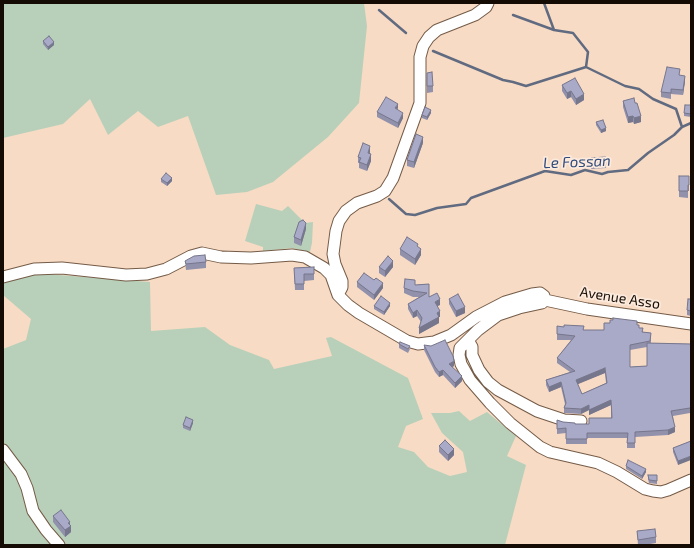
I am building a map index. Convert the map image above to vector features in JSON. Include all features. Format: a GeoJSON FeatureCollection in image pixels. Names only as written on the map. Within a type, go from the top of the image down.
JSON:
{"type":"FeatureCollection","features":[{"type":"Feature","properties":{"kind":"street"},"geometry":{"type":"LineString","coordinates":[[338,295],[342,287],[342,281],[335,264],[333,254],[339,221],[346,212],[357,204],[385,191],[393,178],[420,103],[420,57],[423,46],[429,37],[437,30],[476,15],[488,3]]}},
{"type":"Feature","properties":{"kind":"street"},"geometry":{"type":"LineString","coordinates":[[3,277],[34,269],[62,268],[126,275],[147,274],[166,270],[191,256],[202,253],[229,257],[251,258],[292,255],[305,257],[324,268],[331,275],[338,295]]}},
{"type":"Feature","properties":{"kind":"street","name":"Avenue Asso"},"geometry":{"type":"LineString","coordinates":[[338,295],[359,313],[407,341],[418,344],[434,342],[451,335],[476,317],[505,302],[540,293],[544,296],[545,300],[587,309],[691,324]]}},
{"type":"Feature","properties":{"kind":"street"},"geometry":{"type":"LineString","coordinates":[[545,300],[542,303],[519,308],[498,315],[478,330],[460,348],[459,355],[461,364],[470,380],[490,404],[510,423],[540,447],[550,452],[598,463],[617,472],[645,489],[653,491],[661,492],[668,490],[691,480]]}},
{"type":"Feature","properties":{"kind":"street"},"geometry":{"type":"LineString","coordinates":[[468,340],[472,347],[472,355],[479,370],[488,382],[498,390],[537,410],[564,420],[581,421]]}},
{"type":"Feature","properties":{"kind":"street"},"geometry":{"type":"LineString","coordinates":[[3,450],[21,474],[27,488],[33,511],[46,530],[59,545]]}},
{"type":"Feature","properties":{"kind":"green space"},"geometry":{"type":"Polygon","coordinates":[[[3,3],[364,3],[367,26],[359,103],[328,137],[273,182],[247,192],[216,195],[188,116],[158,127],[138,111],[108,135],[90,99],[63,124],[3,138],[3,3]]]}},
{"type":"Feature","properties":{"kind":"green space"},"geometry":{"type":"Polygon","coordinates":[[[256,204],[282,211],[288,206],[305,223],[313,222],[310,252],[292,248],[263,251],[263,247],[245,241],[256,204]]]}},
{"type":"Feature","properties":{"kind":"green space"},"geometry":{"type":"Polygon","coordinates":[[[33,273],[150,282],[151,331],[205,327],[230,345],[269,360],[274,369],[332,356],[326,338],[331,337],[408,378],[423,419],[406,426],[398,447],[414,452],[428,467],[450,476],[467,472],[463,452],[442,433],[431,413],[450,413],[459,411],[470,421],[487,412],[516,436],[507,456],[526,465],[505,545],[3,545],[3,349],[26,340],[31,319],[3,295],[3,282],[33,273]]]}},
{"type":"Feature","properties":{"kind":"building"},"geometry":{"type":"Polygon","coordinates":[[[49,36],[54,42],[48,47],[43,41],[49,36]]]}},
{"type":"Feature","properties":{"kind":"building"},"geometry":{"type":"Polygon","coordinates":[[[667,67],[680,69],[679,75],[685,76],[683,90],[671,89],[671,93],[661,92],[667,67]]]}},
{"type":"Feature","properties":{"kind":"building"},"geometry":{"type":"Polygon","coordinates":[[[432,72],[433,86],[427,86],[427,73],[432,72]]]}},
{"type":"Feature","properties":{"kind":"building"},"geometry":{"type":"Polygon","coordinates":[[[575,78],[584,94],[576,99],[571,91],[567,93],[562,85],[575,78]]]}},
{"type":"Feature","properties":{"kind":"building"},"geometry":{"type":"Polygon","coordinates":[[[386,97],[398,104],[395,108],[403,113],[398,123],[377,112],[386,97]]]}},
{"type":"Feature","properties":{"kind":"building"},"geometry":{"type":"Polygon","coordinates":[[[634,98],[641,116],[634,118],[633,116],[628,117],[623,101],[634,98]]]}},
{"type":"Feature","properties":{"kind":"building"},"geometry":{"type":"Polygon","coordinates":[[[685,105],[691,105],[691,114],[684,113],[685,105]]]}},
{"type":"Feature","properties":{"kind":"building"},"geometry":{"type":"Polygon","coordinates":[[[425,107],[431,110],[427,117],[422,115],[425,107]]]}},
{"type":"Feature","properties":{"kind":"building"},"geometry":{"type":"Polygon","coordinates":[[[603,120],[606,128],[601,130],[596,122],[603,120]]]}},
{"type":"Feature","properties":{"kind":"building"},"geometry":{"type":"Polygon","coordinates":[[[416,134],[423,137],[414,162],[407,160],[416,134]]]}},
{"type":"Feature","properties":{"kind":"building"},"geometry":{"type":"Polygon","coordinates":[[[363,143],[370,146],[368,153],[371,154],[367,165],[359,162],[361,158],[358,157],[363,143]]]}},
{"type":"Feature","properties":{"kind":"building"},"geometry":{"type":"Polygon","coordinates":[[[605,157],[606,165],[591,166],[591,158],[605,157]]]}},
{"type":"Feature","properties":{"kind":"building"},"geometry":{"type":"Polygon","coordinates":[[[166,173],[172,178],[167,183],[161,179],[166,173]]]}},
{"type":"Feature","properties":{"kind":"building"},"geometry":{"type":"Polygon","coordinates":[[[679,176],[689,176],[688,191],[679,191],[679,176]]]}},
{"type":"Feature","properties":{"kind":"building"},"geometry":{"type":"Polygon","coordinates":[[[303,220],[306,223],[301,240],[294,237],[299,222],[303,220]]]}},
{"type":"Feature","properties":{"kind":"building"},"geometry":{"type":"Polygon","coordinates":[[[407,237],[418,244],[417,246],[421,249],[415,259],[400,249],[407,237]]]}},
{"type":"Feature","properties":{"kind":"building"},"geometry":{"type":"Polygon","coordinates":[[[205,255],[206,262],[186,264],[185,261],[194,256],[205,255]]]}},
{"type":"Feature","properties":{"kind":"building"},"geometry":{"type":"Polygon","coordinates":[[[388,256],[393,261],[385,271],[379,267],[388,256]]]}},
{"type":"Feature","properties":{"kind":"building"},"geometry":{"type":"Polygon","coordinates":[[[314,267],[314,274],[304,274],[304,284],[295,284],[294,268],[314,267]]]}},
{"type":"Feature","properties":{"kind":"building"},"geometry":{"type":"Polygon","coordinates":[[[364,273],[374,280],[376,278],[383,283],[374,295],[357,282],[364,273]]]}},
{"type":"Feature","properties":{"kind":"building"},"geometry":{"type":"Polygon","coordinates":[[[405,279],[415,280],[415,285],[429,284],[429,297],[437,293],[440,299],[435,302],[440,311],[437,313],[439,317],[419,328],[422,318],[417,310],[413,313],[408,304],[427,293],[404,288],[405,279]]]}},
{"type":"Feature","properties":{"kind":"building"},"geometry":{"type":"Polygon","coordinates":[[[458,294],[465,307],[456,311],[449,299],[458,294]]]}},
{"type":"Feature","properties":{"kind":"building"},"geometry":{"type":"Polygon","coordinates":[[[381,296],[390,303],[384,312],[374,306],[381,296]]]}},
{"type":"Feature","properties":{"kind":"building"},"geometry":{"type":"Polygon","coordinates":[[[688,299],[691,299],[691,311],[687,310],[688,299]]]}},
{"type":"Feature","properties":{"kind":"building"},"geometry":{"type":"Polygon","coordinates":[[[613,318],[637,321],[639,328],[643,328],[642,332],[651,333],[650,341],[630,345],[630,367],[647,366],[647,343],[691,344],[691,410],[690,408],[671,411],[675,427],[668,430],[635,432],[635,443],[627,443],[628,433],[587,433],[587,439],[566,439],[566,428],[557,429],[557,420],[575,424],[589,424],[589,418],[612,418],[611,400],[589,410],[589,405],[581,409],[564,408],[566,403],[561,382],[549,387],[546,380],[575,371],[557,358],[575,336],[557,334],[557,326],[584,326],[583,330],[604,330],[604,323],[610,323],[610,320],[613,320],[613,318]],[[605,368],[576,380],[582,394],[607,383],[605,368]]]}},
{"type":"Feature","properties":{"kind":"building"},"geometry":{"type":"Polygon","coordinates":[[[445,340],[454,361],[449,364],[462,376],[455,383],[443,370],[439,372],[424,345],[431,346],[445,340]]]}},
{"type":"Feature","properties":{"kind":"building"},"geometry":{"type":"Polygon","coordinates":[[[400,342],[410,346],[408,349],[399,344],[400,342]]]}},
{"type":"Feature","properties":{"kind":"building"},"geometry":{"type":"Polygon","coordinates":[[[186,417],[193,420],[190,428],[183,425],[186,417]]]}},
{"type":"Feature","properties":{"kind":"building"},"geometry":{"type":"Polygon","coordinates":[[[445,440],[454,449],[448,455],[439,446],[445,440]]]}},
{"type":"Feature","properties":{"kind":"building"},"geometry":{"type":"Polygon","coordinates":[[[691,441],[691,456],[678,461],[673,448],[691,441]]]}},
{"type":"Feature","properties":{"kind":"building"},"geometry":{"type":"Polygon","coordinates":[[[628,460],[646,469],[642,476],[626,466],[628,460]]]}},
{"type":"Feature","properties":{"kind":"building"},"geometry":{"type":"Polygon","coordinates":[[[648,475],[657,475],[657,481],[649,480],[648,475]]]}},
{"type":"Feature","properties":{"kind":"building"},"geometry":{"type":"Polygon","coordinates":[[[61,510],[70,522],[68,523],[71,526],[65,530],[53,516],[61,510]]]}},
{"type":"Feature","properties":{"kind":"building"},"geometry":{"type":"Polygon","coordinates":[[[655,529],[656,537],[638,540],[637,531],[655,529]]]}},
{"type":"Feature","properties":{"kind":"waterway"},"geometry":{"type":"LineString","coordinates":[[544,3],[554,30]]}},
{"type":"Feature","properties":{"kind":"waterway"},"geometry":{"type":"LineString","coordinates":[[379,10],[406,33]]}},
{"type":"Feature","properties":{"kind":"waterway"},"geometry":{"type":"LineString","coordinates":[[513,15],[554,30],[573,33],[588,52],[586,67]]}},
{"type":"Feature","properties":{"kind":"waterway"},"geometry":{"type":"LineString","coordinates":[[433,51],[503,80],[526,86],[586,67],[625,86],[639,89],[653,99],[676,109],[682,127]]}},
{"type":"Feature","properties":{"kind":"waterway","name":"Le Fossan"},"geometry":{"type":"LineString","coordinates":[[389,199],[406,214],[415,215],[437,208],[466,204],[471,198],[545,171],[571,175],[585,170],[602,174],[628,170],[648,153],[674,135],[682,127],[691,123]]}}]}
